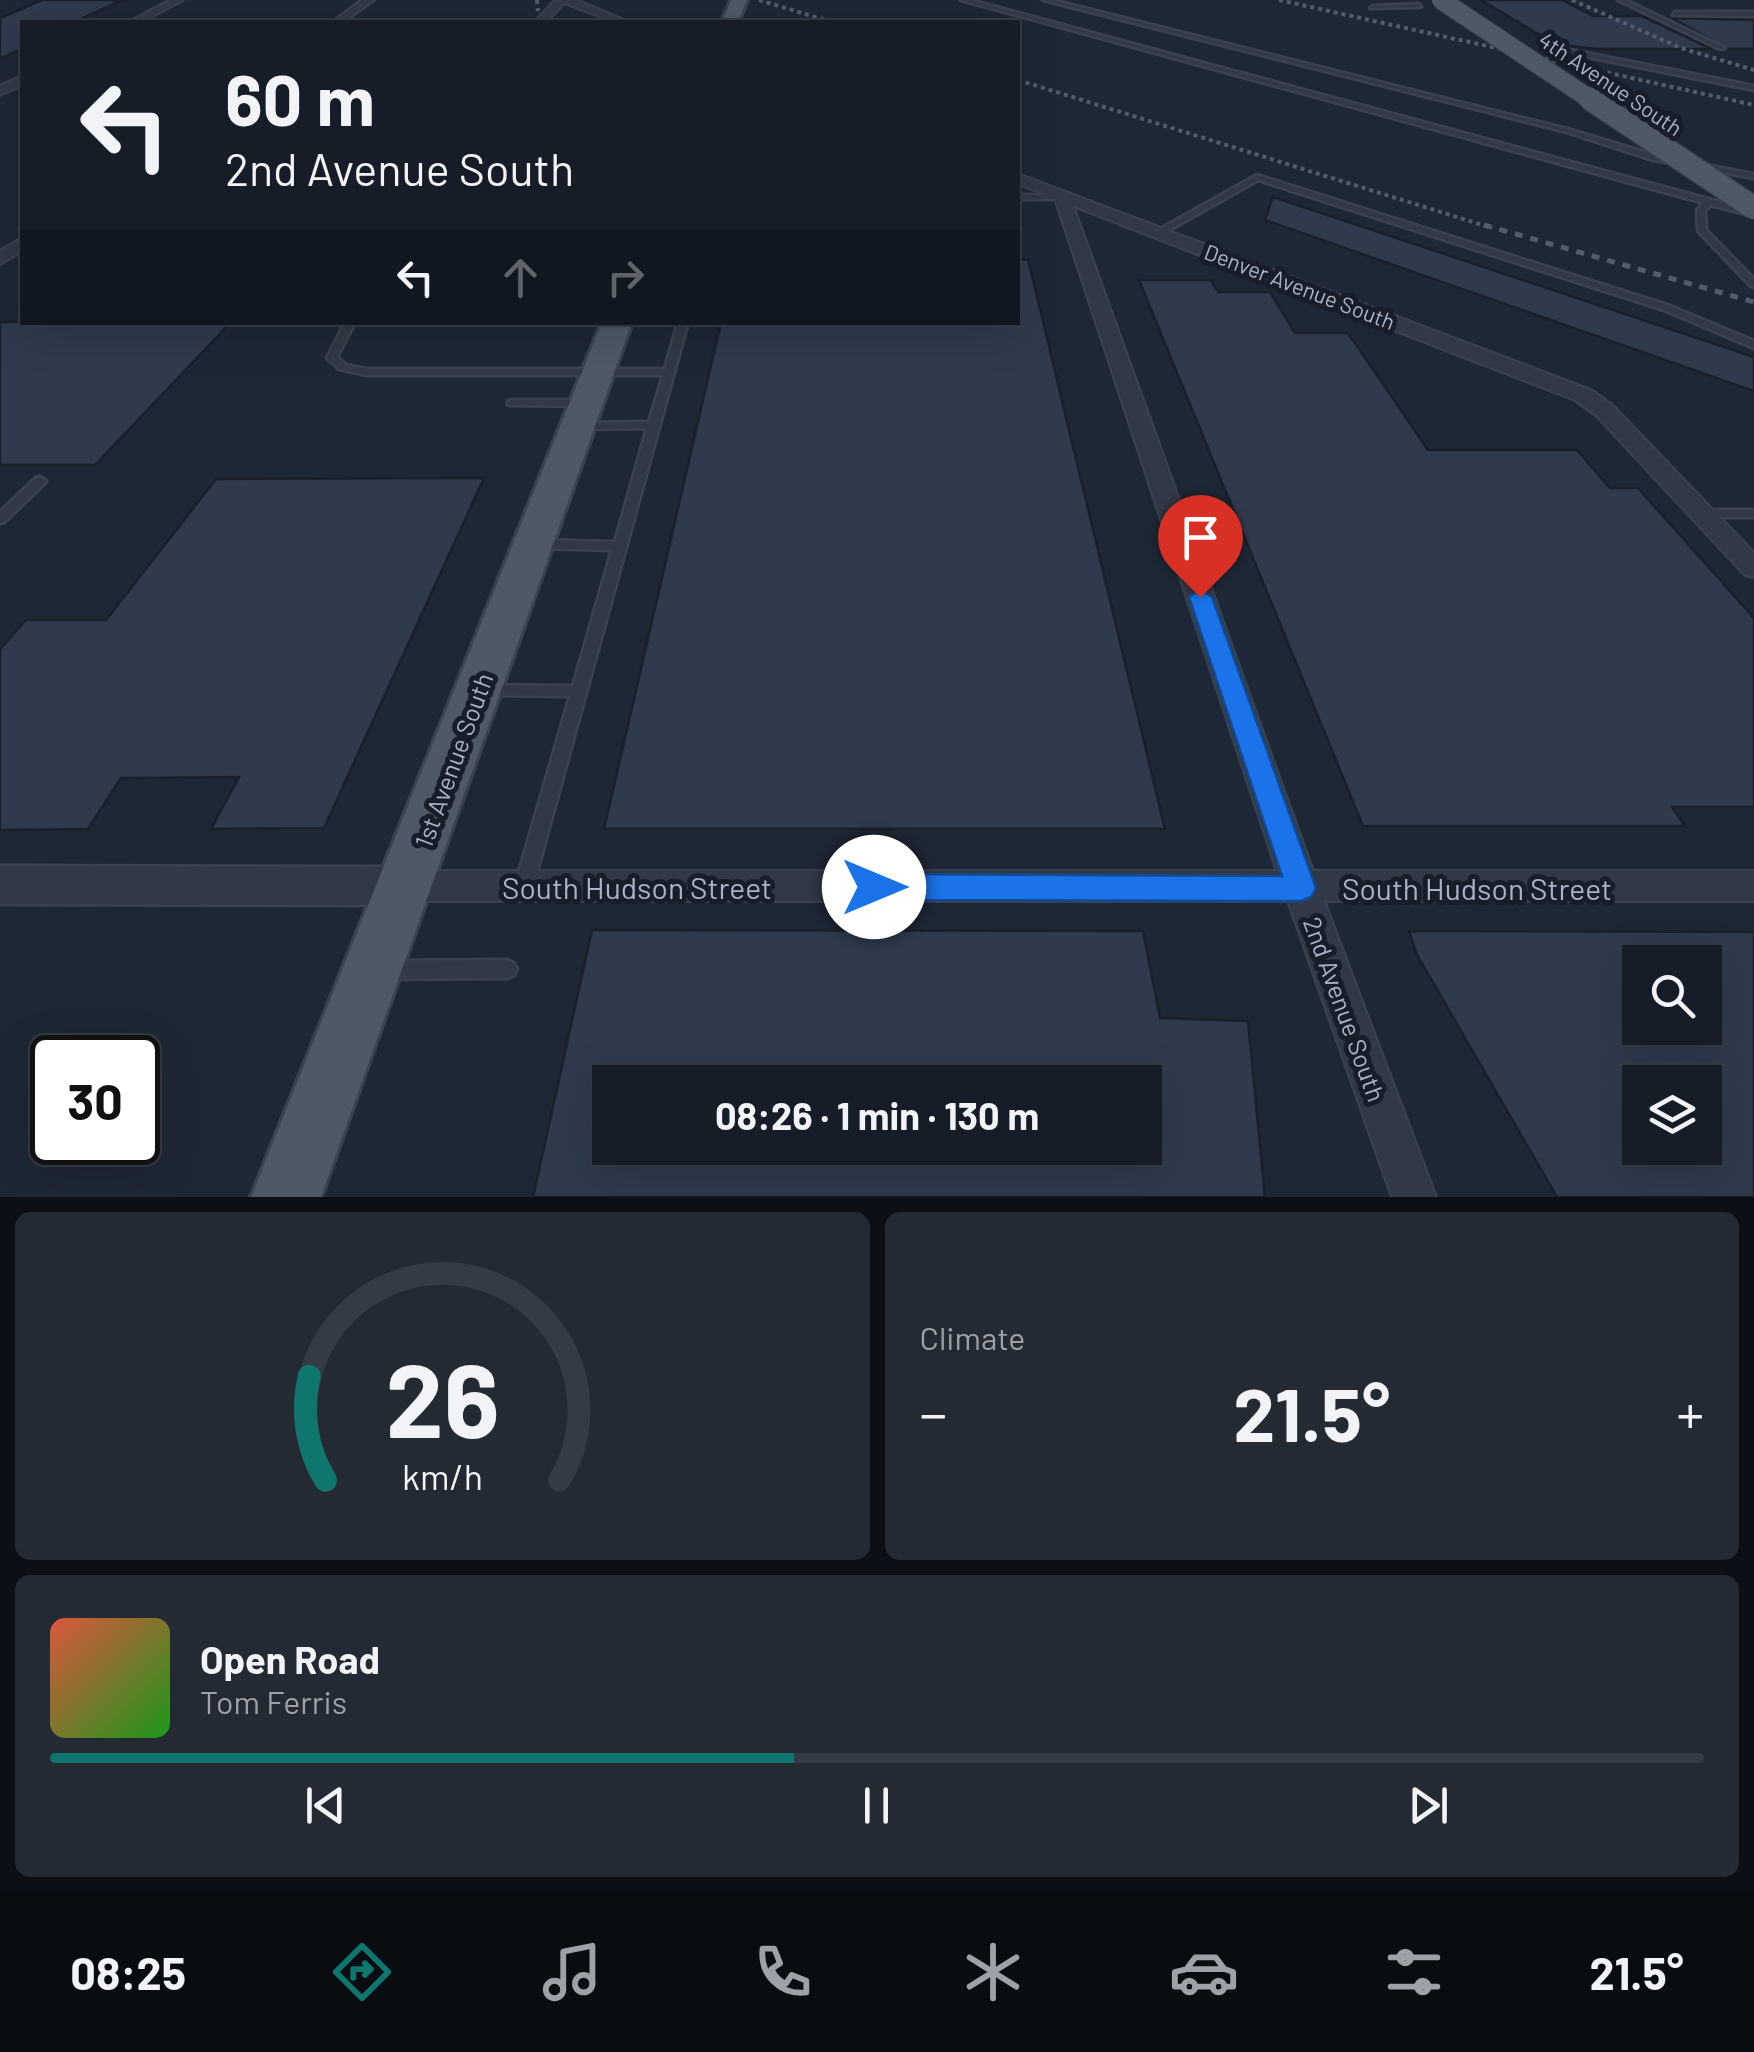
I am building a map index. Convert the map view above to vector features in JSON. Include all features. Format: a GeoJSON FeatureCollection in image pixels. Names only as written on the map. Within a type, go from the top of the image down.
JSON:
{"type":"FeatureCollection","features":[{"type":"Feature","properties":{"kind":"main road","name":"4th Avenue South"},"geometry":{"type":"LineString","coordinates":[[1441,0],[1754,211]]}},
{"type":"Feature","properties":{"kind":"main road","name":"1st Avenue South"},"geometry":{"type":"LineString","coordinates":[[286,1197],[616,325]]}},
{"type":"Feature","properties":{"kind":"street"},"geometry":{"type":"LineString","coordinates":[[138,20],[178,0]]}},
{"type":"Feature","properties":{"kind":"street"},"geometry":{"type":"LineString","coordinates":[[339,20],[369,0]]}},
{"type":"Feature","properties":{"kind":"street"},"geometry":{"type":"LineString","coordinates":[[542,20],[564,0],[619,20]]}},
{"type":"Feature","properties":{"kind":"street","name":"Denver Avenue South"},"geometry":{"type":"LineString","coordinates":[[1020,179],[1583,395],[1604,410],[1754,569]]}},
{"type":"Feature","properties":{"kind":"street","name":"2nd Avenue South"},"geometry":{"type":"LineString","coordinates":[[1062,196],[1301,888],[1414,1197]]}},
{"type":"Feature","properties":{"kind":"street","name":"South Hudson Street"},"geometry":{"type":"LineString","coordinates":[[0,885],[1754,886]]}},
{"type":"Feature","properties":{"kind":"lane"},"geometry":{"type":"LineString","coordinates":[[964,0],[1754,211]]}},
{"type":"Feature","properties":{"kind":"lane"},"geometry":{"type":"LineString","coordinates":[[1046,0],[1569,130],[1656,158],[1754,176]]}},
{"type":"Feature","properties":{"kind":"lane"},"geometry":{"type":"LineString","coordinates":[[1377,0],[1385,6]]}},
{"type":"Feature","properties":{"kind":"lane"},"geometry":{"type":"LineString","coordinates":[[1395,0],[1404,6]]}},
{"type":"Feature","properties":{"kind":"lane"},"geometry":{"type":"LineString","coordinates":[[1621,0],[1722,48]]}},
{"type":"Feature","properties":{"kind":"lane"},"geometry":{"type":"LineString","coordinates":[[1373,8],[1419,6]]}},
{"type":"Feature","properties":{"kind":"lane"},"geometry":{"type":"LineString","coordinates":[[1675,14],[1754,14]]}},
{"type":"Feature","properties":{"kind":"lane"},"geometry":{"type":"LineString","coordinates":[[1555,50],[1754,88]]}},
{"type":"Feature","properties":{"kind":"lane"},"geometry":{"type":"LineString","coordinates":[[1159,232],[1257,178],[1668,308],[1754,345]]}},
{"type":"Feature","properties":{"kind":"lane"},"geometry":{"type":"LineString","coordinates":[[1020,196],[1062,196]]}},
{"type":"Feature","properties":{"kind":"lane"},"geometry":{"type":"LineString","coordinates":[[1710,202],[1701,210],[1702,231],[1754,284]]}},
{"type":"Feature","properties":{"kind":"lane"},"geometry":{"type":"LineString","coordinates":[[348,325],[332,358],[342,367],[588,400],[654,425]]}},
{"type":"Feature","properties":{"kind":"lane"},"geometry":{"type":"LineString","coordinates":[[524,886],[682,325]]}},
{"type":"Feature","properties":{"kind":"lane"},"geometry":{"type":"LineString","coordinates":[[512,403],[588,400],[668,372]]}},
{"type":"Feature","properties":{"kind":"lane"},"geometry":{"type":"LineString","coordinates":[[0,518],[40,481]]}},
{"type":"Feature","properties":{"kind":"lane"},"geometry":{"type":"LineString","coordinates":[[1702,514],[1751,514]]}},
{"type":"Feature","properties":{"kind":"lane"},"geometry":{"type":"LineString","coordinates":[[534,544],[620,546]]}},
{"type":"Feature","properties":{"kind":"lane"},"geometry":{"type":"LineString","coordinates":[[479,690],[579,691]]}},
{"type":"Feature","properties":{"kind":"lane"},"geometry":{"type":"LineString","coordinates":[[373,970],[507,969]]}},
{"type":"Feature","properties":{"kind":"building"},"geometry":{"type":"Polygon","coordinates":[[[42,0],[122,0],[79,20],[20,20],[20,49],[0,59],[0,18],[42,0]]]}},
{"type":"Feature","properties":{"kind":"building"},"geometry":{"type":"Polygon","coordinates":[[[1481,0],[1562,0],[1593,16],[1642,16],[1712,49],[1596,49],[1555,44],[1481,0]]]}},
{"type":"Feature","properties":{"kind":"building"},"geometry":{"type":"Polygon","coordinates":[[[1672,18],[1754,20],[1754,49],[1728,49],[1672,18]]]}},
{"type":"Feature","properties":{"kind":"building"},"geometry":{"type":"Polygon","coordinates":[[[1273,197],[1754,357],[1754,391],[1265,220],[1273,197]]]}},
{"type":"Feature","properties":{"kind":"building"},"geometry":{"type":"Polygon","coordinates":[[[1028,259],[1165,829],[604,829],[720,325],[1020,325],[1020,260],[1028,259]]]}},
{"type":"Feature","properties":{"kind":"building"},"geometry":{"type":"Polygon","coordinates":[[[1139,280],[1211,280],[1218,292],[1270,292],[1295,333],[1348,333],[1428,450],[1577,450],[1610,488],[1638,488],[1754,618],[1754,807],[1672,807],[1685,826],[1363,826],[1139,280]]]}},
{"type":"Feature","properties":{"kind":"building"},"geometry":{"type":"Polygon","coordinates":[[[0,322],[228,325],[95,465],[0,465],[0,322]]]}},
{"type":"Feature","properties":{"kind":"building"},"geometry":{"type":"Polygon","coordinates":[[[484,478],[324,828],[211,829],[239,777],[121,778],[88,829],[0,830],[0,649],[26,620],[106,620],[216,479],[484,478]]]}},
{"type":"Feature","properties":{"kind":"building"},"geometry":{"type":"Polygon","coordinates":[[[592,930],[1143,931],[1160,1018],[1248,1021],[1265,1197],[533,1197],[592,930]]]}},
{"type":"Feature","properties":{"kind":"building"},"geometry":{"type":"Polygon","coordinates":[[[1409,931],[1754,932],[1754,1197],[1557,1197],[1417,955],[1409,931]]]}},
{"type":"Feature","properties":{"kind":"railway"},"geometry":{"type":"LineString","coordinates":[[537,0],[538,11]]}},
{"type":"Feature","properties":{"kind":"railway"},"geometry":{"type":"LineString","coordinates":[[759,0],[825,20]]}},
{"type":"Feature","properties":{"kind":"railway"},"geometry":{"type":"LineString","coordinates":[[1279,0],[1754,105]]}},
{"type":"Feature","properties":{"kind":"railway"},"geometry":{"type":"LineString","coordinates":[[1572,0],[1681,48],[1754,70]]}},
{"type":"Feature","properties":{"kind":"railway"},"geometry":{"type":"LineString","coordinates":[[1020,81],[1492,228]]}},
{"type":"Feature","properties":{"kind":"railway"},"geometry":{"type":"LineString","coordinates":[[1484,225],[1754,302]]}},
{"type":"Feature","properties":{"kind":"route"},"geometry":{"type":"LineString","coordinates":[[874,887],[1301,888],[1200,597]]}}]}
